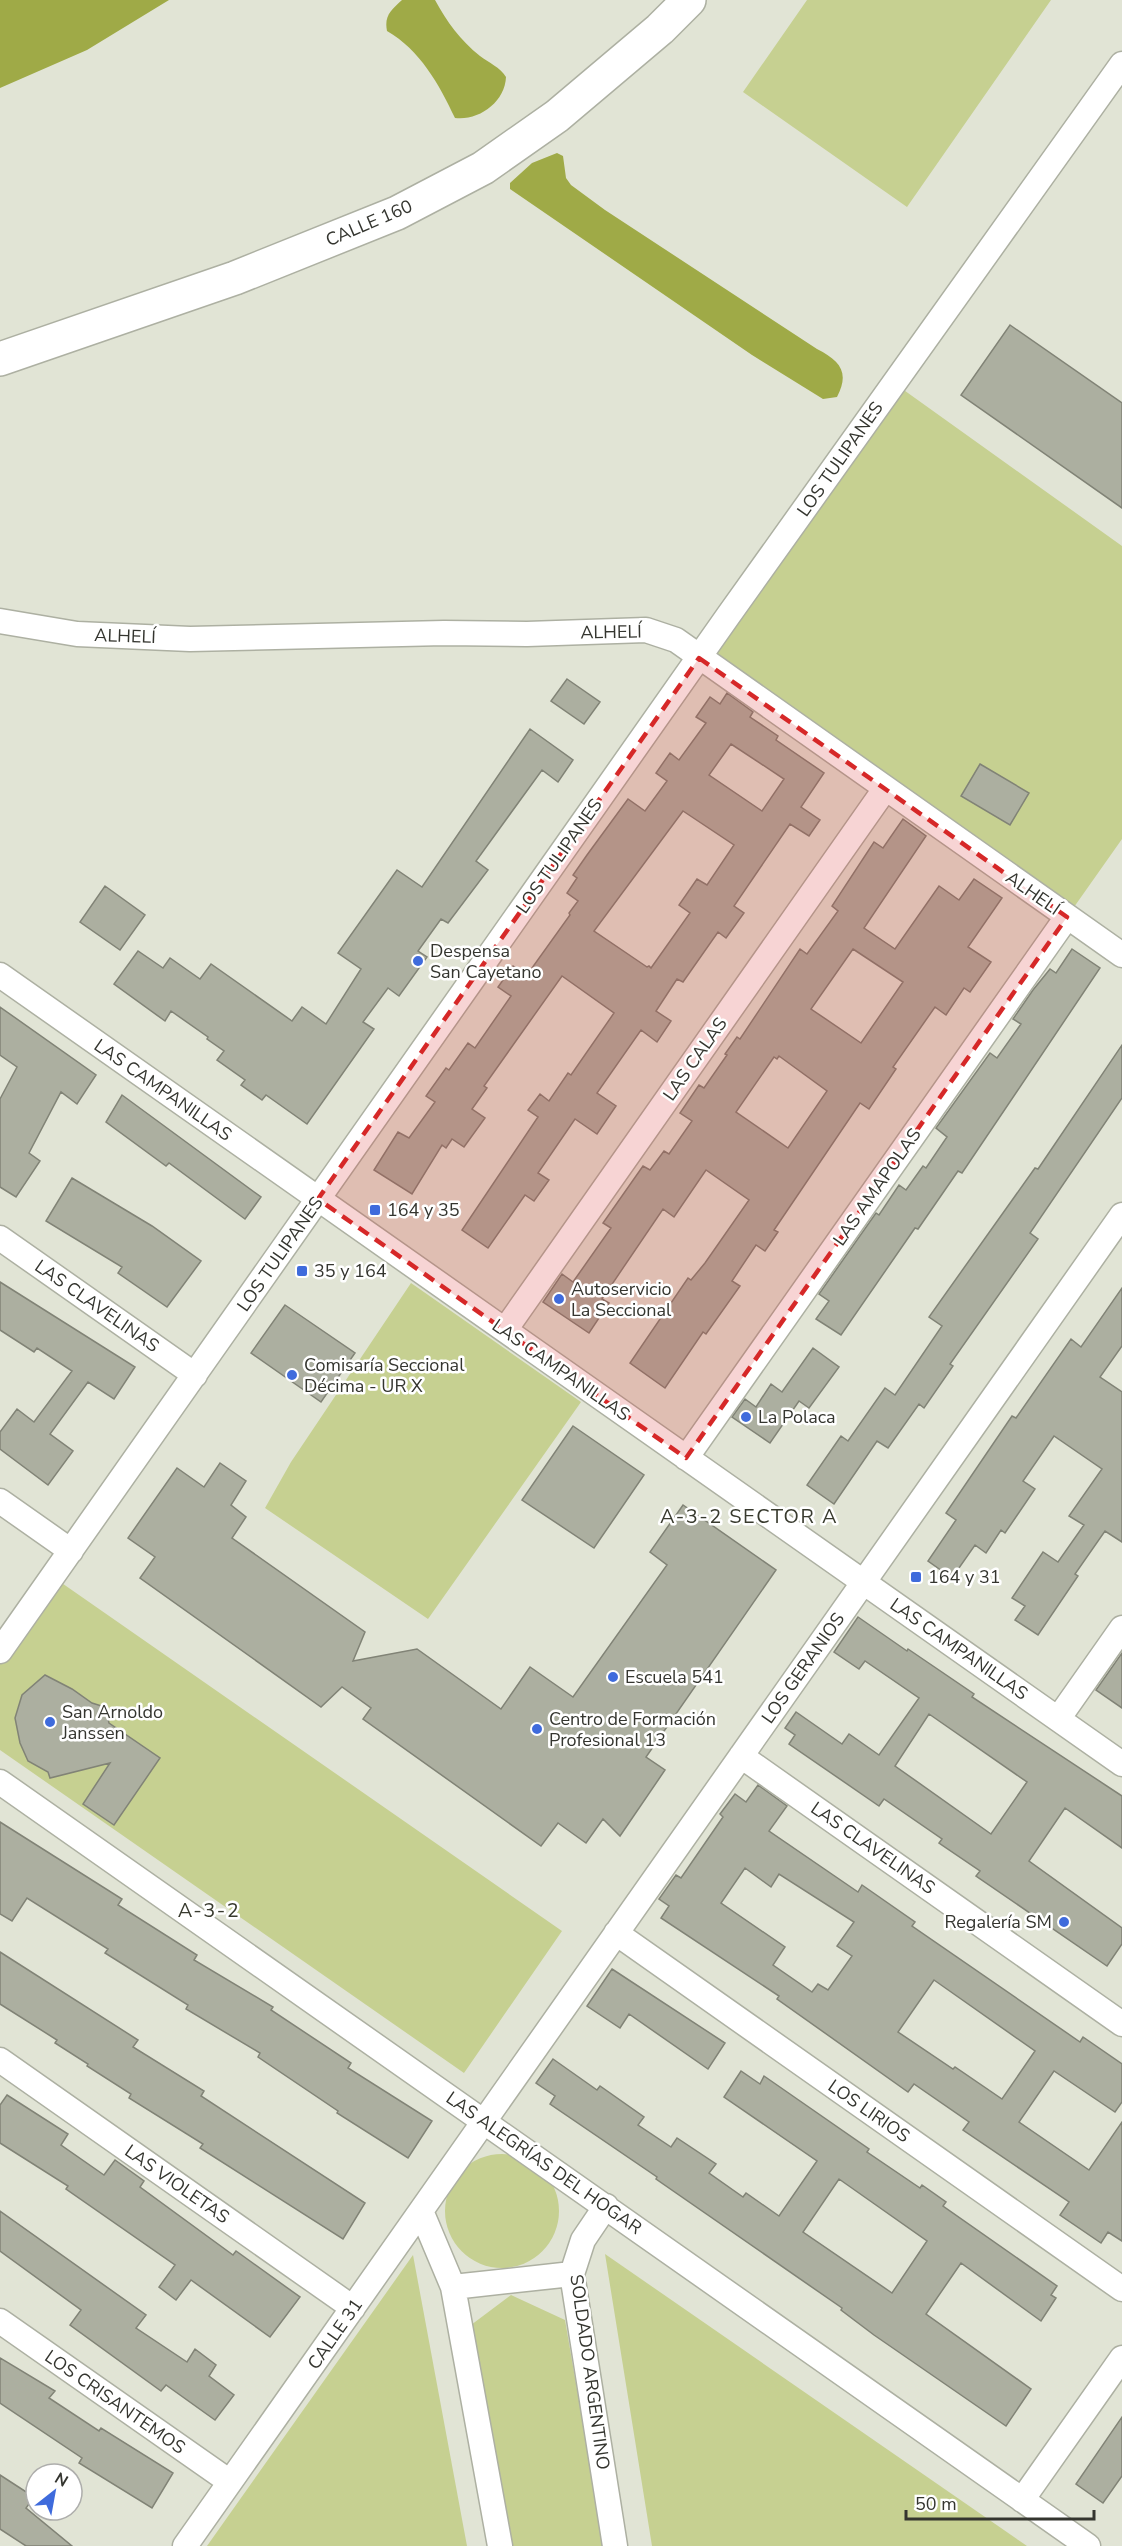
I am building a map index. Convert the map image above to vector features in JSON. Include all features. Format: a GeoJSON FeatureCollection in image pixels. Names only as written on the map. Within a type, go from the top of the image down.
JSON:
{"type":"FeatureCollection","features":[{"type":"Feature","properties":{"kind":"main road","name":"CALLE 160"},"geometry":{"type":"LineString","coordinates":[[0,359],[235,278],[397,213],[483,168],[557,116],[660,29],[689,0]]}},
{"type":"Feature","properties":{"kind":"street","name":"LOS TULIPANES"},"geometry":{"type":"LineString","coordinates":[[0,1651],[699,658],[1122,64]]}},
{"type":"Feature","properties":{"kind":"street","name":"ALHELÍ"},"geometry":{"type":"LineString","coordinates":[[0,621],[76,634],[190,639],[646,630],[676,640],[1122,955]]}},
{"type":"Feature","properties":{"kind":"street","name":"LAS CALAS"},"geometry":{"type":"LineString","coordinates":[[505,1330],[885,789]]}},
{"type":"Feature","properties":{"kind":"street","name":"LAS AMAPOLAS"},"geometry":{"type":"LineString","coordinates":[[687,1458],[1067,917]]}},
{"type":"Feature","properties":{"kind":"street","name":"LAS CAMPANILLAS"},"geometry":{"type":"LineString","coordinates":[[0,975],[1122,1764]]}},
{"type":"Feature","properties":{"kind":"street","name":"LOS GERANIOS"},"geometry":{"type":"LineString","coordinates":[[484,2122],[1122,1215]]}},
{"type":"Feature","properties":{"kind":"street","name":"LAS CLAVELINAS"},"geometry":{"type":"LineString","coordinates":[[0,1238],[195,1375]]}},
{"type":"Feature","properties":{"kind":"street"},"geometry":{"type":"LineString","coordinates":[[0,1502],[71,1551]]}},
{"type":"Feature","properties":{"kind":"street"},"geometry":{"type":"LineString","coordinates":[[1058,1719],[1122,1628]]}},
{"type":"Feature","properties":{"kind":"street","name":"LAS CLAVELINAS"},"geometry":{"type":"LineString","coordinates":[[741,1756],[1122,2024]]}},
{"type":"Feature","properties":{"kind":"street","name":"LAS ALEGRÍAS DEL HOGAR"},"geometry":{"type":"LineString","coordinates":[[0,1782],[1088,2546]]}},
{"type":"Feature","properties":{"kind":"street","name":"LOS LIRIOS"},"geometry":{"type":"LineString","coordinates":[[616,1933],[1122,2289]]}},
{"type":"Feature","properties":{"kind":"street","name":"LAS VIOLETAS"},"geometry":{"type":"LineString","coordinates":[[0,2060],[353,2308]]}},
{"type":"Feature","properties":{"kind":"street","name":"CALLE 31"},"geometry":{"type":"LineString","coordinates":[[185,2546],[484,2122]]}},
{"type":"Feature","properties":{"kind":"street","name":"SOLDADO ARGENTINO"},"geometry":{"type":"LineString","coordinates":[[606,2206],[583,2240],[572,2274],[615,2546]]}},
{"type":"Feature","properties":{"kind":"street"},"geometry":{"type":"LineString","coordinates":[[421,2211],[453,2287],[500,2546]]}},
{"type":"Feature","properties":{"kind":"street"},"geometry":{"type":"LineString","coordinates":[[453,2287],[572,2274]]}},
{"type":"Feature","properties":{"kind":"street","name":"LOS CRISANTEMOS"},"geometry":{"type":"LineString","coordinates":[[0,2321],[230,2482]]}},
{"type":"Feature","properties":{"kind":"street"},"geometry":{"type":"LineString","coordinates":[[1022,2500],[1122,2358]]}},
{"type":"Feature","properties":{"kind":"highlighted area"},"geometry":{"type":"Polygon","coordinates":[[[699,658],[1067,917],[686,1458],[318,1199],[699,658]]]}},
{"type":"Feature","properties":{"kind":"shaded area"},"geometry":{"type":"Polygon","coordinates":[[[0,0],[169,0],[87,50],[0,88],[0,0]]]}},
{"type":"Feature","properties":{"kind":"shaded area"},"geometry":{"type":"Polygon","coordinates":[[[402,0],[435,0],[449,23],[466,44],[504,74],[505,86],[496,102],[481,113],[455,118],[419,58],[387,31],[389,14],[402,0]]]}},
{"type":"Feature","properties":{"kind":"shaded area"},"geometry":{"type":"Polygon","coordinates":[[[807,0],[1051,0],[907,207],[743,92],[807,0]]]}},
{"type":"Feature","properties":{"kind":"shaded area"},"geometry":{"type":"Polygon","coordinates":[[[557,153],[563,156],[566,178],[571,185],[605,210],[832,358],[840,368],[843,381],[837,397],[823,399],[752,355],[510,189],[510,183],[532,163],[557,153]]]}},
{"type":"Feature","properties":{"kind":"shaded area"},"geometry":{"type":"Polygon","coordinates":[[[894,383],[1122,546],[1122,839],[1067,917],[699,658],[894,383]]]}},
{"type":"Feature","properties":{"kind":"shaded area"},"geometry":{"type":"Polygon","coordinates":[[[411,1283],[581,1402],[428,1619],[265,1508],[291,1462],[411,1283]]]}},
{"type":"Feature","properties":{"kind":"shaded area"},"geometry":{"type":"Polygon","coordinates":[[[56,1579],[562,1931],[464,2073],[0,1750],[0,1660],[56,1579]]]}},
{"type":"Feature","properties":{"kind":"shaded area"},"geometry":{"type":"Polygon","coordinates":[[[502,2154],[524,2158],[534,2163],[550,2179],[555,2189],[559,2211],[555,2233],[550,2243],[534,2259],[524,2264],[502,2268],[480,2264],[470,2259],[454,2243],[449,2233],[445,2211],[449,2189],[454,2179],[470,2163],[480,2158],[502,2154]]]}},
{"type":"Feature","properties":{"kind":"shaded area"},"geometry":{"type":"Polygon","coordinates":[[[605,2254],[1027,2546],[652,2546],[605,2254]]]}},
{"type":"Feature","properties":{"kind":"shaded area"},"geometry":{"type":"Polygon","coordinates":[[[413,2255],[467,2546],[207,2546],[413,2255]]]}},
{"type":"Feature","properties":{"kind":"shaded area"},"geometry":{"type":"Polygon","coordinates":[[[511,2295],[565,2320],[604,2546],[508,2546],[467,2328],[511,2295]]]}},
{"type":"Feature","properties":{"kind":"building"},"geometry":{"type":"Polygon","coordinates":[[[1010,325],[1122,403],[1122,508],[961,395],[1010,325]]]}},
{"type":"Feature","properties":{"kind":"building"},"geometry":{"type":"Polygon","coordinates":[[[567,679],[600,702],[584,724],[551,701],[567,679]]]}},
{"type":"Feature","properties":{"kind":"building"},"geometry":{"type":"Polygon","coordinates":[[[727,693],[753,712],[750,717],[778,736],[776,740],[824,773],[801,807],[820,820],[809,836],[790,824],[734,906],[744,913],[726,938],[718,932],[683,982],[677,979],[656,1011],[671,1021],[657,1042],[641,1030],[597,1093],[616,1106],[597,1134],[575,1119],[538,1173],[549,1180],[534,1201],[525,1195],[488,1248],[462,1230],[538,1117],[528,1110],[540,1094],[549,1101],[568,1073],[571,1075],[614,1013],[562,976],[484,1086],[487,1088],[472,1109],[485,1118],[464,1147],[452,1139],[446,1148],[442,1145],[412,1194],[374,1170],[398,1132],[409,1138],[435,1102],[426,1096],[446,1068],[449,1070],[468,1043],[475,1048],[511,996],[498,987],[513,966],[527,975],[570,915],[569,913],[578,901],[567,893],[577,878],[573,875],[628,799],[645,811],[667,781],[656,773],[670,753],[679,760],[706,723],[696,717],[710,697],[720,704],[727,693]],[[731,744],[709,775],[762,811],[784,779],[731,744]],[[683,811],[594,931],[651,968],[690,913],[679,905],[697,879],[707,885],[734,845],[683,811]]]}},
{"type":"Feature","properties":{"kind":"building"},"geometry":{"type":"Polygon","coordinates":[[[530,729],[573,760],[558,782],[542,770],[476,861],[488,870],[448,923],[441,919],[418,951],[427,957],[399,996],[388,988],[363,1022],[374,1029],[307,1124],[266,1095],[262,1100],[241,1085],[245,1080],[217,1060],[224,1051],[207,1039],[208,1037],[171,1011],[165,1021],[114,984],[138,951],[163,968],[170,958],[200,979],[211,964],[292,1021],[302,1007],[326,1024],[361,969],[338,953],[397,870],[422,887],[530,729]]]}},
{"type":"Feature","properties":{"kind":"building"},"geometry":{"type":"Polygon","coordinates":[[[980,764],[1029,793],[1010,825],[961,796],[980,764]]]}},
{"type":"Feature","properties":{"kind":"building"},"geometry":{"type":"Polygon","coordinates":[[[903,819],[926,836],[864,928],[895,949],[939,886],[959,900],[974,879],[1002,898],[968,947],[991,962],[970,992],[964,988],[946,1015],[935,1007],[893,1067],[896,1069],[869,1109],[860,1103],[774,1230],[778,1232],[765,1251],[756,1245],[732,1281],[740,1286],[706,1334],[703,1332],[665,1388],[630,1363],[688,1278],[691,1280],[705,1263],[749,1200],[706,1170],[674,1217],[663,1209],[602,1299],[609,1303],[589,1333],[543,1302],[562,1274],[573,1282],[611,1228],[603,1223],[643,1166],[650,1170],[664,1151],[669,1154],[692,1121],[680,1113],[699,1085],[704,1088],[727,1055],[725,1054],[737,1037],[740,1039],[800,949],[807,954],[838,911],[832,906],[874,842],[883,848],[903,819]],[[853,949],[811,1009],[861,1043],[903,982],[853,949]],[[779,1056],[777,1059],[774,1057],[736,1112],[788,1148],[827,1091],[779,1056]]]}},
{"type":"Feature","properties":{"kind":"building"},"geometry":{"type":"Polygon","coordinates":[[[105,886],[145,915],[120,950],[80,922],[105,886]]]}},
{"type":"Feature","properties":{"kind":"building"},"geometry":{"type":"Polygon","coordinates":[[[1072,949],[1100,968],[962,1173],[958,1171],[918,1229],[915,1228],[841,1335],[816,1319],[829,1301],[819,1294],[876,1213],[879,1215],[899,1185],[906,1190],[923,1166],[926,1168],[947,1137],[936,1128],[990,1053],[997,1058],[1021,1024],[1013,1019],[1033,990],[1050,969],[1056,973],[1072,949]]]}},
{"type":"Feature","properties":{"kind":"building"},"geometry":{"type":"Polygon","coordinates":[[[0,1007],[96,1075],[77,1104],[61,1092],[29,1153],[40,1161],[16,1197],[0,1187],[0,1099],[17,1067],[0,1055],[0,1007]]]}},
{"type":"Feature","properties":{"kind":"building"},"geometry":{"type":"Polygon","coordinates":[[[1122,1045],[1122,1098],[1030,1233],[1038,1239],[950,1364],[953,1366],[924,1408],[919,1404],[888,1448],[877,1441],[834,1504],[807,1485],[841,1436],[848,1441],[885,1388],[895,1395],[942,1326],[929,1317],[1035,1168],[1038,1169],[1122,1045]]]}},
{"type":"Feature","properties":{"kind":"building"},"geometry":{"type":"Polygon","coordinates":[[[122,1095],[261,1197],[245,1219],[169,1163],[166,1166],[106,1122],[122,1095]]]}},
{"type":"Feature","properties":{"kind":"building"},"geometry":{"type":"Polygon","coordinates":[[[72,1178],[152,1226],[201,1261],[167,1307],[118,1273],[122,1267],[46,1221],[72,1178]]]}},
{"type":"Feature","properties":{"kind":"building"},"geometry":{"type":"Polygon","coordinates":[[[0,1282],[135,1367],[114,1399],[88,1382],[50,1434],[73,1451],[48,1485],[0,1449],[0,1432],[17,1409],[34,1422],[72,1371],[37,1348],[34,1352],[0,1330],[0,1282]]]}},
{"type":"Feature","properties":{"kind":"building"},"geometry":{"type":"Polygon","coordinates":[[[1122,1288],[1122,1346],[1100,1377],[1122,1392],[1122,1542],[1105,1531],[1075,1574],[1078,1576],[1038,1635],[1015,1620],[1025,1606],[1012,1598],[1043,1552],[1058,1562],[1084,1525],[1069,1516],[1102,1469],[1054,1436],[1023,1481],[1035,1489],[1005,1533],[1001,1530],[986,1553],[975,1545],[952,1578],[928,1561],[956,1520],[946,1513],[1012,1416],[1016,1418],[1071,1339],[1081,1347],[1122,1288]]]}},
{"type":"Feature","properties":{"kind":"building"},"geometry":{"type":"Polygon","coordinates":[[[285,1305],[355,1353],[321,1402],[251,1353],[285,1305]]]}},
{"type":"Feature","properties":{"kind":"building"},"geometry":{"type":"Polygon","coordinates":[[[813,1348],[839,1367],[809,1408],[799,1401],[770,1443],[732,1417],[745,1399],[756,1407],[771,1384],[782,1392],[813,1348]]]}},
{"type":"Feature","properties":{"kind":"building"},"geometry":{"type":"Polygon","coordinates":[[[573,1426],[644,1475],[594,1548],[522,1500],[573,1426]]]}},
{"type":"Feature","properties":{"kind":"building"},"geometry":{"type":"Polygon","coordinates":[[[220,1463],[246,1481],[231,1505],[246,1517],[232,1538],[365,1632],[353,1661],[417,1649],[501,1709],[530,1667],[573,1697],[667,1565],[650,1552],[683,1505],[776,1570],[646,1757],[665,1770],[620,1836],[603,1819],[586,1843],[558,1823],[541,1846],[363,1719],[371,1708],[342,1687],[321,1707],[140,1578],[155,1557],[128,1538],[177,1468],[204,1487],[220,1463]]]}},
{"type":"Feature","properties":{"kind":"building"},"geometry":{"type":"Polygon","coordinates":[[[858,1617],[974,1694],[972,1697],[1122,1796],[1122,1848],[1065,1808],[1029,1861],[1122,1928],[1122,1944],[1107,1966],[976,1876],[980,1871],[939,1843],[942,1839],[884,1799],[879,1806],[789,1744],[795,1735],[785,1728],[796,1712],[842,1744],[849,1734],[879,1755],[919,1698],[865,1661],[859,1669],[834,1652],[858,1617]],[[929,1714],[895,1766],[991,1834],[1027,1782],[929,1714]]]}},
{"type":"Feature","properties":{"kind":"building"},"geometry":{"type":"Polygon","coordinates":[[[1122,1653],[1122,1708],[1096,1690],[1122,1653]]]}},
{"type":"Feature","properties":{"kind":"building"},"geometry":{"type":"Polygon","coordinates":[[[45,1675],[92,1703],[105,1707],[109,1723],[160,1758],[114,1825],[83,1804],[110,1763],[50,1778],[48,1772],[28,1761],[20,1743],[15,1718],[22,1695],[45,1675]]]}},
{"type":"Feature","properties":{"kind":"building"},"geometry":{"type":"Polygon","coordinates":[[[758,1785],[787,1806],[769,1831],[858,1892],[862,1885],[915,1922],[912,1926],[1080,2042],[1083,2037],[1122,2064],[1122,2102],[1115,2112],[1054,2071],[1019,2122],[1089,2170],[1122,2122],[1122,2241],[1108,2232],[1101,2243],[1060,2215],[1069,2202],[963,2130],[969,2122],[914,2084],[908,2092],[777,1999],[779,1996],[661,1918],[669,1906],[659,1899],[676,1875],[681,1878],[723,1817],[720,1814],[735,1794],[746,1802],[758,1785]],[[745,1868],[721,1903],[785,1947],[773,1965],[812,1992],[818,1984],[828,1990],[852,1956],[837,1946],[854,1922],[779,1874],[771,1887],[745,1868]],[[934,1980],[898,2032],[1002,2099],[1035,2051],[934,1980]]]}},
{"type":"Feature","properties":{"kind":"building"},"geometry":{"type":"Polygon","coordinates":[[[0,1822],[122,1899],[118,1905],[197,1955],[194,1960],[273,2007],[271,2010],[351,2063],[348,2068],[432,2121],[408,2158],[337,2113],[338,2111],[258,2057],[260,2053],[186,2009],[188,2005],[105,1953],[108,1949],[27,1898],[12,1921],[0,1914],[0,1822]]]}},
{"type":"Feature","properties":{"kind":"building"},"geometry":{"type":"Polygon","coordinates":[[[0,1952],[138,2040],[133,2047],[204,2091],[201,2096],[365,2203],[343,2239],[200,2148],[203,2144],[129,2098],[131,2094],[55,2043],[57,2040],[0,2004],[0,1952]]]}},
{"type":"Feature","properties":{"kind":"building"},"geometry":{"type":"Polygon","coordinates":[[[612,1969],[725,2043],[708,2069],[629,2014],[620,2028],[587,2006],[612,1969]]]}},
{"type":"Feature","properties":{"kind":"building"},"geometry":{"type":"Polygon","coordinates":[[[553,2059],[597,2090],[600,2086],[644,2117],[638,2125],[671,2147],[677,2138],[716,2164],[709,2173],[743,2197],[746,2193],[779,2216],[817,2161],[724,2097],[741,2071],[760,2084],[764,2076],[869,2149],[867,2152],[920,2188],[922,2185],[946,2202],[943,2206],[1057,2286],[1051,2295],[1056,2298],[1041,2321],[961,2263],[926,2314],[1031,2389],[1006,2426],[874,2335],[841,2310],[842,2308],[656,2179],[657,2177],[550,2104],[555,2096],[536,2083],[553,2059]],[[839,2179],[803,2232],[892,2293],[927,2241],[839,2179]]]}},
{"type":"Feature","properties":{"kind":"building"},"geometry":{"type":"Polygon","coordinates":[[[7,2095],[68,2134],[61,2145],[104,2175],[115,2160],[144,2181],[140,2187],[233,2255],[236,2251],[300,2297],[270,2337],[191,2280],[176,2300],[159,2287],[175,2265],[66,2189],[68,2186],[0,2143],[0,2105],[7,2095]]]}},
{"type":"Feature","properties":{"kind":"building"},"geometry":{"type":"Polygon","coordinates":[[[0,2211],[146,2315],[136,2328],[187,2362],[195,2349],[216,2365],[209,2376],[234,2395],[215,2420],[166,2385],[161,2391],[70,2325],[81,2310],[0,2251],[0,2211]]]}},
{"type":"Feature","properties":{"kind":"building"},"geometry":{"type":"Polygon","coordinates":[[[0,2358],[55,2391],[49,2398],[99,2431],[101,2428],[173,2473],[152,2508],[84,2466],[84,2462],[80,2462],[82,2458],[0,2403],[0,2358]]]}},
{"type":"Feature","properties":{"kind":"building"},"geometry":{"type":"Polygon","coordinates":[[[1122,2417],[1122,2476],[1103,2503],[1076,2484],[1122,2417]]]}},
{"type":"Feature","properties":{"kind":"building"},"geometry":{"type":"Polygon","coordinates":[[[0,2475],[24,2491],[24,2522],[43,2522],[72,2546],[26,2546],[0,2529],[0,2475]]]}},
{"type":"Feature","properties":{"kind":"place","name":"Despensa San Cayetano"},"geometry":{"type":"Point","coordinates":[418,961]}},
{"type":"Feature","properties":{"kind":"place","name":"164 y 35"},"geometry":{"type":"Point","coordinates":[375,1210]}},
{"type":"Feature","properties":{"kind":"place","name":"35 y 164"},"geometry":{"type":"Point","coordinates":[302,1271]}},
{"type":"Feature","properties":{"kind":"place","name":"Autoservicio La Seccional"},"geometry":{"type":"Point","coordinates":[559,1299]}},
{"type":"Feature","properties":{"kind":"place","name":"Comisaría Seccional Décima - UR X"},"geometry":{"type":"Point","coordinates":[292,1375]}},
{"type":"Feature","properties":{"kind":"place","name":"La Polaca"},"geometry":{"type":"Point","coordinates":[746,1417]}},
{"type":"Feature","properties":{"kind":"place","name":"164 y 31"},"geometry":{"type":"Point","coordinates":[916,1577]}},
{"type":"Feature","properties":{"kind":"place","name":"Escuela 541"},"geometry":{"type":"Point","coordinates":[613,1677]}},
{"type":"Feature","properties":{"kind":"place","name":"San Arnoldo Janssen"},"geometry":{"type":"Point","coordinates":[50,1722]}},
{"type":"Feature","properties":{"kind":"place","name":"Centro de Formación Profesional 13"},"geometry":{"type":"Point","coordinates":[537,1729]}},
{"type":"Feature","properties":{"kind":"place","name":"Regalería SM"},"geometry":{"type":"Point","coordinates":[1064,1922]}},
{"type":"Feature","properties":{"kind":"district","name":"A-3-2 SECTOR A"},"geometry":{"type":"Point","coordinates":[749,1516]}},
{"type":"Feature","properties":{"kind":"district","name":"A-3-2"},"geometry":{"type":"Point","coordinates":[209,1910]}}]}
